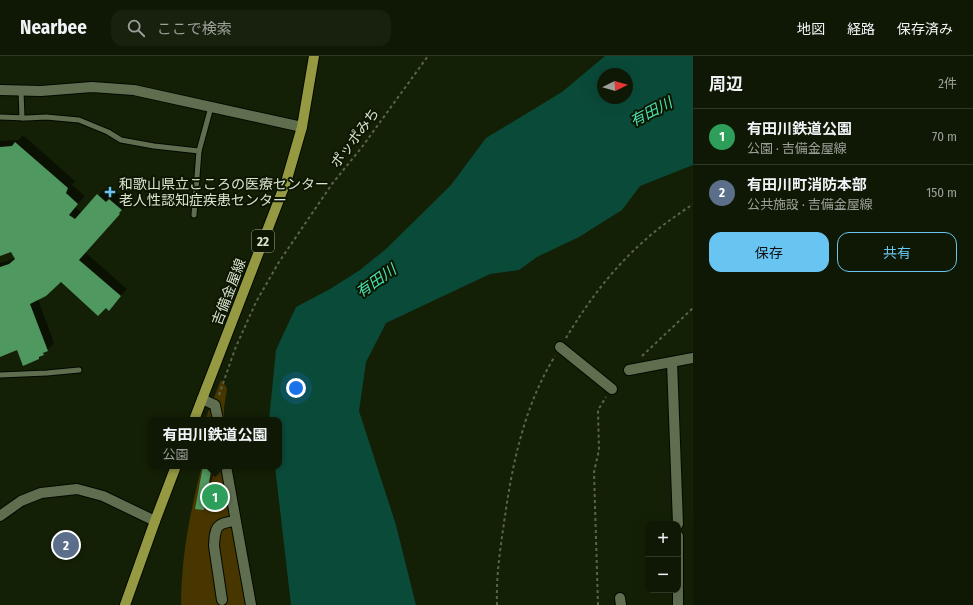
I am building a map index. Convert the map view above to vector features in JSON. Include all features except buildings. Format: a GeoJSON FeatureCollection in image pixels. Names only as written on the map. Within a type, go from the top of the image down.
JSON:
{"type":"FeatureCollection","features":[{"type":"Feature","properties":{"kind":"main road","name":"吉備金屋線"},"geometry":{"type":"LineString","coordinates":[[195,417],[287,179],[302,127],[314,56]]}},
{"type":"Feature","properties":{"kind":"main road"},"geometry":{"type":"LineString","coordinates":[[126,605],[175,469]]}},
{"type":"Feature","properties":{"kind":"street"},"geometry":{"type":"LineString","coordinates":[[0,90],[41,91],[99,87],[134,90],[302,127]]}},
{"type":"Feature","properties":{"kind":"street"},"geometry":{"type":"LineString","coordinates":[[560,347],[612,389]]}},
{"type":"Feature","properties":{"kind":"street"},"geometry":{"type":"LineString","coordinates":[[628,370],[693,358]]}},
{"type":"Feature","properties":{"kind":"street"},"geometry":{"type":"LineString","coordinates":[[672,362],[678,521]]}},
{"type":"Feature","properties":{"kind":"street"},"geometry":{"type":"LineString","coordinates":[[202,399],[215,405],[217,417]]}},
{"type":"Feature","properties":{"kind":"street"},"geometry":{"type":"LineString","coordinates":[[226,469],[251,605]]}},
{"type":"Feature","properties":{"kind":"street"},"geometry":{"type":"LineString","coordinates":[[0,516],[21,501],[42,493],[77,489],[103,496],[155,521]]}},
{"type":"Feature","properties":{"kind":"street"},"geometry":{"type":"LineString","coordinates":[[222,600],[214,537],[219,525],[224,522],[235,521]]}},
{"type":"Feature","properties":{"kind":"street"},"geometry":{"type":"LineString","coordinates":[[678,557],[678,605]]}},
{"type":"Feature","properties":{"kind":"lane"},"geometry":{"type":"LineString","coordinates":[[21,91],[22,118]]}},
{"type":"Feature","properties":{"kind":"lane"},"geometry":{"type":"LineString","coordinates":[[194,215],[199,151],[211,107]]}},
{"type":"Feature","properties":{"kind":"lane"},"geometry":{"type":"LineString","coordinates":[[0,117],[46,117],[79,120],[122,140],[154,146],[199,151]]}},
{"type":"Feature","properties":{"kind":"lane"},"geometry":{"type":"LineString","coordinates":[[0,375],[79,370]]}},
{"type":"Feature","properties":{"kind":"path","name":"ポッポみち"},"geometry":{"type":"LineString","coordinates":[[215,405],[235,349],[256,302],[279,262],[332,184],[362,147],[428,56]]}},
{"type":"Feature","properties":{"kind":"path"},"geometry":{"type":"LineString","coordinates":[[497,605],[500,550],[506,504],[519,443],[532,401],[548,368],[560,347],[591,301],[627,258],[661,227],[693,204]]}},
{"type":"Feature","properties":{"kind":"path"},"geometry":{"type":"LineString","coordinates":[[628,370],[693,308]]}},
{"type":"Feature","properties":{"kind":"path"},"geometry":{"type":"LineString","coordinates":[[598,605],[594,472],[599,450],[598,410],[612,389]]}},
{"type":"Feature","properties":{"kind":"shaded area"},"geometry":{"type":"Polygon","coordinates":[[[221,380],[227,388],[224,417],[206,417],[221,380]]]}},
{"type":"Feature","properties":{"kind":"shaded area"},"geometry":{"type":"Polygon","coordinates":[[[201,469],[231,469],[256,605],[181,605],[184,553],[201,469]]]}},
{"type":"Feature","properties":{"kind":"water","name":"有田川"},"geometry":{"type":"Polygon","coordinates":[[[605,56],[693,56],[693,165],[640,186],[622,210],[579,237],[537,257],[519,270],[490,274],[386,323],[366,362],[359,411],[396,525],[416,605],[291,605],[275,469],[282,469],[282,417],[269,417],[276,350],[296,307],[330,289],[360,270],[386,249],[451,185],[486,138],[562,92],[605,56]]]}},
{"type":"Feature","properties":{"kind":"place","name":"和歌山県立こころの医療センター 老人性認知症疾患センター"},"geometry":{"type":"Point","coordinates":[110,192]}},
{"type":"Feature","properties":{"kind":"place","name":"有田川鉄道公園"},"geometry":{"type":"Point","coordinates":[215,497]}},
{"type":"Feature","properties":{"kind":"place","name":"有田川町消防本部"},"geometry":{"type":"Point","coordinates":[66,545]}}]}
